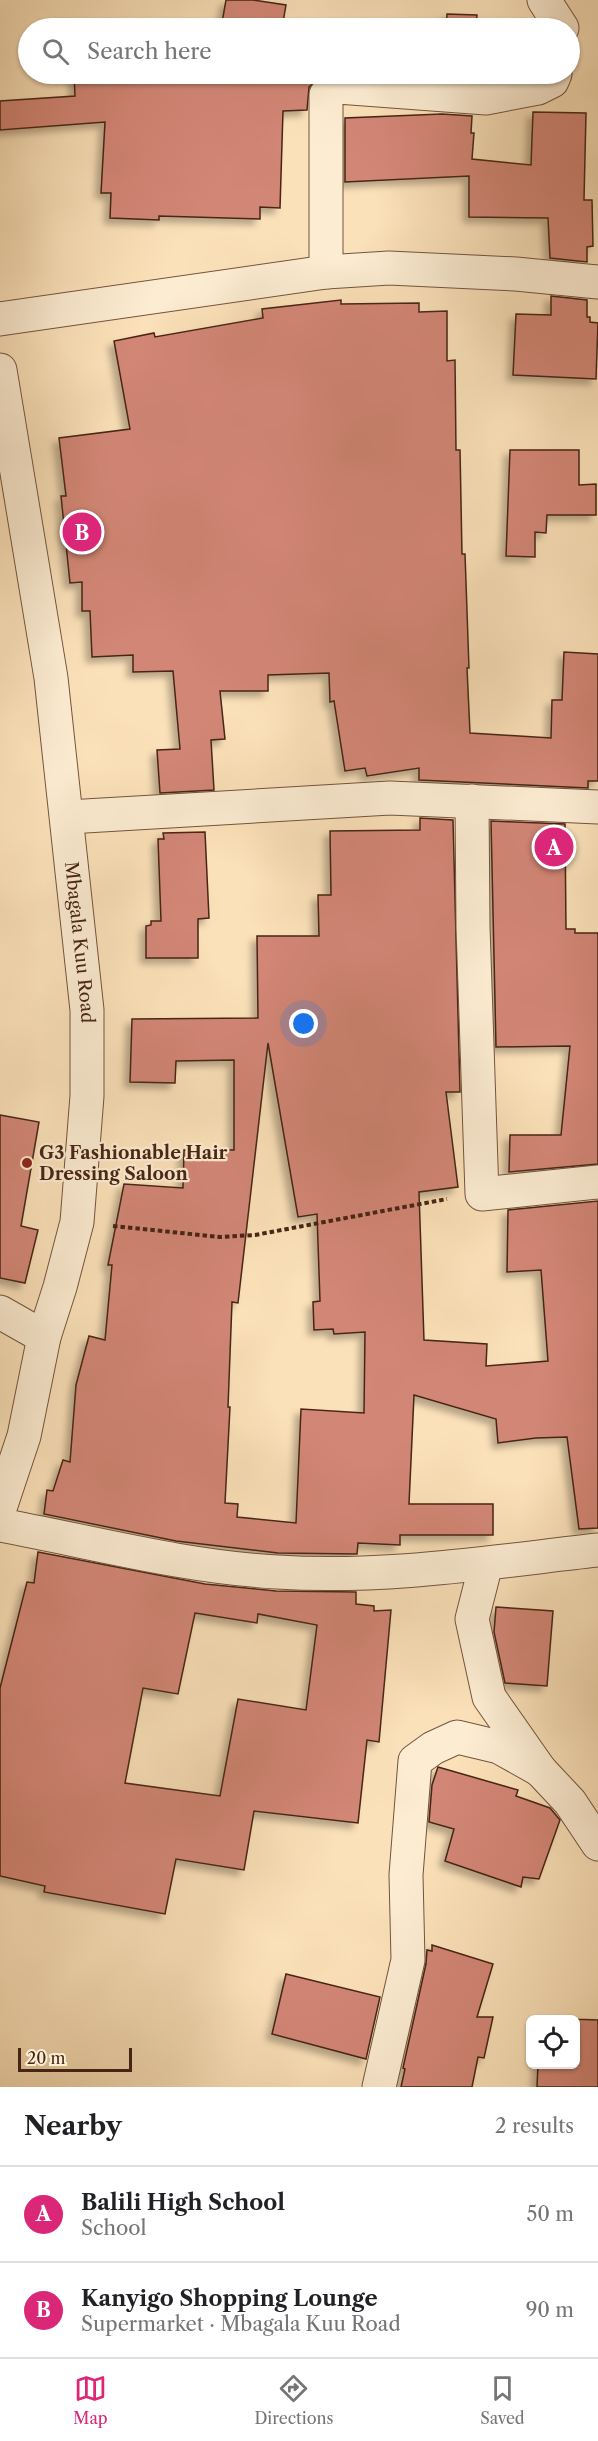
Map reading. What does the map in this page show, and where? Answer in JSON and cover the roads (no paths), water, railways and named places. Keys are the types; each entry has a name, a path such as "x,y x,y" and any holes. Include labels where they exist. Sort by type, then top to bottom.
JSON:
{"street":[{"path":"544,0 556,18"},
{"path":"326,272 326,95 338,87 486,98 538,88 546,84"},
{"path":"0,319 326,272 389,268 516,274 598,282"},
{"name":"Mbagala Kuu Road","path":"0,370 6,442 51,678 68,817 87,1010 87,1096 76,1222 60,1287 44,1337 24,1436 0,1508"},
{"path":"68,817 390,798 598,807"},
{"path":"472,801 473,927 482,1194 598,1182"},
{"path":"0,1312 44,1337"},
{"path":"0,1525 114,1548 263,1571 403,1572 598,1550"},
{"path":"486,1564 472,1619 489,1697 540,1770 570,1802 598,1845"},
{"path":"379,2087 408,1960 406,1875 415,1761 433,1748 457,1737 499,1747 540,1770"}],"place":[{"name":"Kanyigo Shopping Lounge","path":"82,532"},
{"name":"Balili High School","path":"554,847"},
{"name":"G3 Fashionable Hair Dressing Saloon","path":"27,1163"}]}
